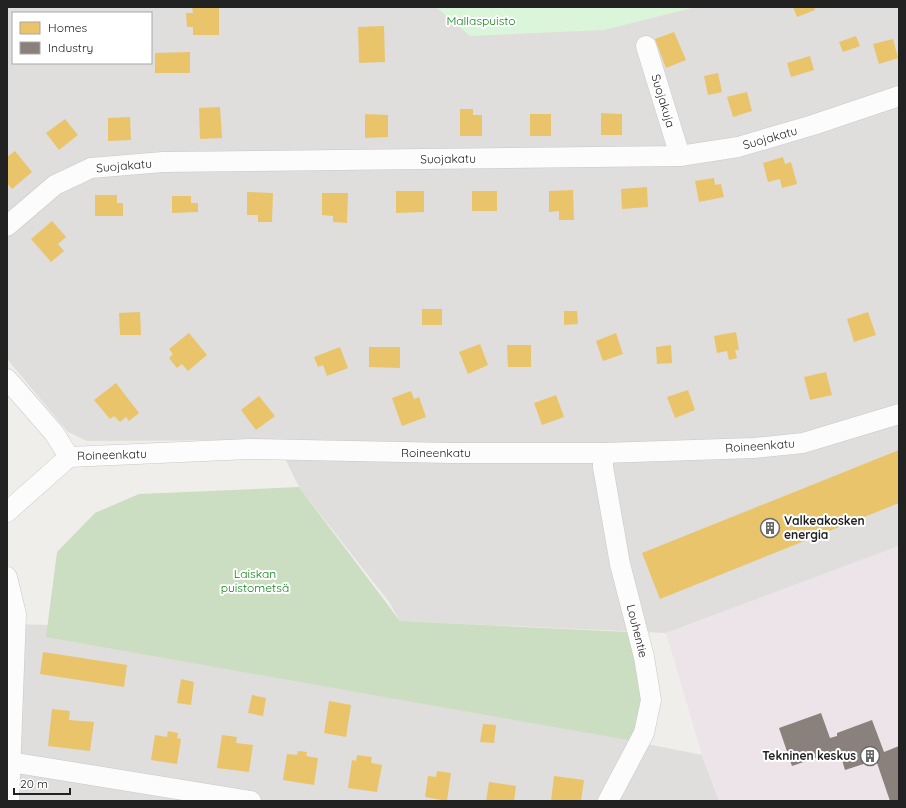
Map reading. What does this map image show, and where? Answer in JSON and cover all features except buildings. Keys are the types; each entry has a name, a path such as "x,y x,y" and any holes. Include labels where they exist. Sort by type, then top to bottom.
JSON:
{"street":[{"name":"Suojakuja","path":"646,46 680,156"},
{"name":"Suojakatu","path":"7,226 55,185 91,168 163,162 680,156 738,147 813,125 899,96"},
{"name":"Roineenkatu","path":"7,379 54,433 70,457 249,450 451,454 603,453 754,448 803,443 899,414"},
{"name":"Louhentie","path":"603,453 603,467 620,564 644,657 651,700 644,734 608,801"},
{"path":"7,512 70,457"},
{"path":"7,577 16,614 9,801"},
{"path":"10,762 251,801"}],"shaded area":[{"path":"7,7 899,7 899,546 666,633 400,621 389,602 299,487 276,440 87,441 68,432 7,359"},
{"path":"899,546 899,801 719,801 702,755 666,633"},
{"path":"7,624 53,625 702,755 719,801 7,801"}],"green space":[{"name":"Mallaspuisto","path":"436,7 696,7 604,30 470,36"},
{"name":"Laiskan puistometsä","path":"299,487 400,621 629,632 640,686 641,705 633,741 46,637 57,552 95,513 139,494"}],"place":[{"name":"Valkeakosken energia","path":"770,528"},
{"name":"Tekninen keskus","path":"870,756"}]}
